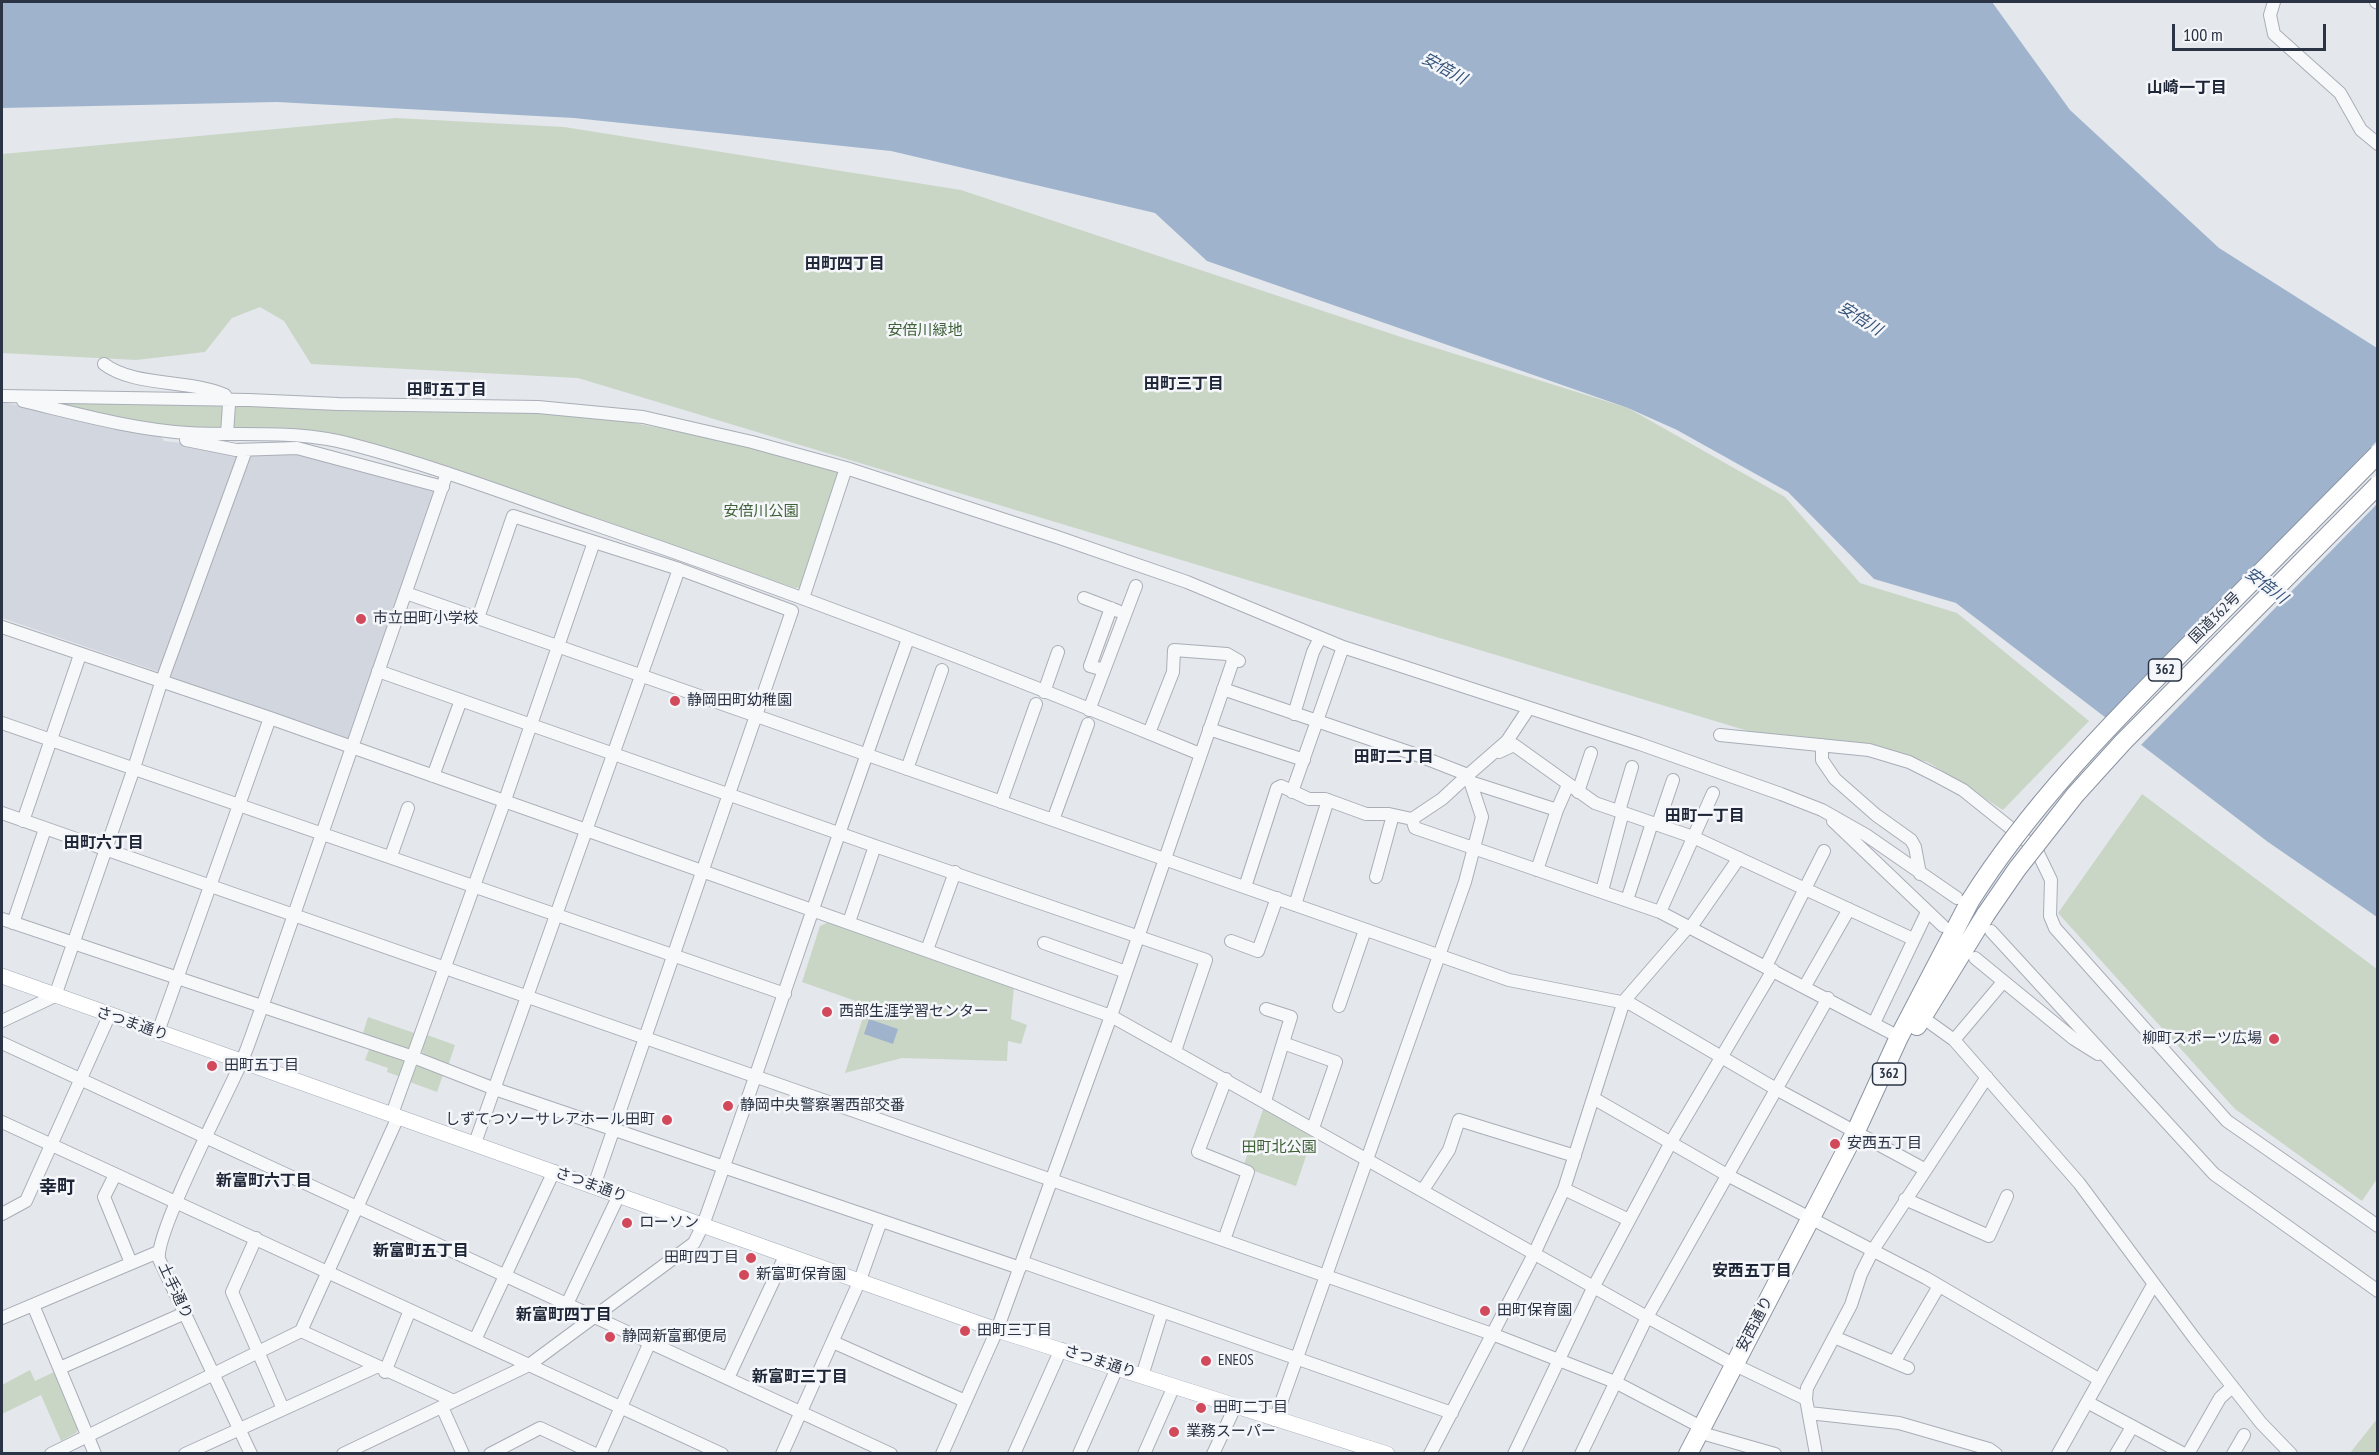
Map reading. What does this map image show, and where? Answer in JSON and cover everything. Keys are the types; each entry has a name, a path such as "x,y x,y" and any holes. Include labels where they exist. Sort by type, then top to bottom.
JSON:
{"highway":[{"name":"国道362号","path":"1964,900 2053,787 2142,693 2378,454"},
{"name":"国道362号","path":"1989,923 2017,869 2075,795 2123,742 2378,485"},
{"name":"安西通り","path":"1856,1131 1964,900"},
{"name":"安西通り","path":"1688,1454 1856,1131 1922,1017 1989,923"}],"main road":[{"name":"さつま通り","path":"2,976 109,1016 475,1143 997,1330 1387,1454"}],"street":[{"path":"2274,2 2270,15 2274,34 2340,93 2361,130 2378,144"},
{"path":"104,364 120,374 225,395 228,399 227,434"},
{"path":"2,396 538,407 612,413 694,428 846,468 1187,582 1343,647 1640,744 1822,810 1866,835 1920,874 1964,900"},
{"path":"2,396 126,426 227,434 294,434 323,437 401,458 803,598 1200,754"},
{"path":"163,430 169,438 195,440 246,450 297,448 442,487"},
{"path":"2,1021 55,996 161,683 246,450"},
{"path":"803,598 846,468"},
{"name":"土手通り","path":"251,1454 159,1260 160,1241 242,1061 447,473"},
{"path":"478,618 513,516 679,568 792,611 594,1186"},
{"path":"51,1454 301,1331 358,1207 395,1116 412,1057 446,967 594,542"},
{"path":"475,1143 679,568"},
{"path":"1089,710 1136,586"},
{"path":"406,593 1509,980 1624,1001 1776,1089 1924,1169"},
{"path":"1084,598 1125,614"},
{"path":"1104,670 1090,666 1111,608"},
{"path":"2,627 505,800 586,831 1112,1016 1647,1317 1733,1364 1806,1399"},
{"path":"1294,714 1313,652 1320,638"},
{"path":"343,1454 529,1365 694,1243 724,1167 815,910 866,755 909,639"},
{"path":"1292,792 1343,647"},
{"path":"942,1454 997,1330 1112,1016 1223,689 1237,660 1227,654 1174,650 1173,672 1149,733"},
{"path":"1044,692 1058,652"},
{"path":"23,821 80,655"},
{"path":"908,769 942,670"},
{"path":"378,671 1206,960 1175,1051"},
{"path":"1223,689 1557,810"},
{"path":"434,776 460,700"},
{"path":"1001,802 1036,704"},
{"path":"1245,887 1277,788 1281,786 1309,799 1328,800 1366,814 1393,815 1412,819 1419,817 1469,779 1487,757 1507,741 1529,708"},
{"path":"158,1032 175,978 270,718"},
{"path":"2,723 473,884 785,994"},
{"path":"1053,820 1088,724"},
{"path":"1209,729 1304,760"},
{"path":"1720,735 1869,750 1909,762 1962,790 2028,842 2038,853 2051,880 2050,916 2055,928 2227,1121 2378,1226"},
{"path":"1487,757 1514,745 1573,789 1595,802 1693,837 1913,939"},
{"path":"1822,745 1822,760 1835,779 1876,815 1911,840 1915,847 1920,874"},
{"path":"1537,870 1557,810 1573,789 1591,753"},
{"path":"1602,891 1632,766"},
{"path":"1275,1420 1475,849 1482,817 1469,779"},
{"path":"1627,900 1673,780"},
{"path":"1660,912 1713,793"},
{"path":"1295,905 1328,800"},
{"path":"391,856 408,808"},
{"path":"1822,810 1943,926"},
{"path":"2,813 1492,1334 1615,1382 1700,1430 1774,1454"},
{"path":"1376,877 1393,815"},
{"path":"1412,819 1415,828 1660,912 1899,1037"},
{"path":"45,829 7,921 412,1057 495,1089 882,1221 1162,1312 1452,1413"},
{"path":"849,922 875,846"},
{"path":"1514,1454 1594,1286 1671,1142 1722,1057 1769,968 1824,851"},
{"path":"1430,1454 1534,1254 1563,1189 1624,1001 1690,926 1739,858"},
{"path":"927,950 955,872"},
{"path":"1231,941 1258,951 1277,898"},
{"path":"1805,986 1849,909"},
{"path":"1874,1023 1927,912"},
{"path":"1989,923 2112,1063 2214,1174 2378,1291"},
{"path":"1339,1006 1365,930"},
{"path":"1044,943 1126,972"},
{"path":"1976,958 2073,1039 2112,1063"},
{"path":"1954,1040 2003,982"},
{"path":"1581,1454 1647,1317 1828,998"},
{"path":"1264,1101 1291,1017 1266,1009"},
{"path":"2,1214 26,1201 109,1016"},
{"path":"1922,1017 1954,1040 2100,1208 2153,1285 2232,1387 2261,1423 2291,1454"},
{"path":"2,1043 891,1454"},
{"path":"1283,1043 1336,1062 1313,1128"},
{"path":"1816,1454 1806,1399 1807,1388 1813,1373 1851,1305 1861,1274 1873,1250 1924,1169 1987,1077"},
{"path":"1224,1240 1248,1172 1198,1152 1226,1079"},
{"path":"1593,1098 1727,1175 1939,1286 2100,1380"},
{"path":"1424,1190 1449,1150 1459,1120 1575,1156"},
{"path":"2,1122 722,1454"},
{"path":"475,1340 554,1171"},
{"path":"115,1175 104,1197 131,1263"},
{"path":"1563,1189 1629,1220"},
{"path":"567,1304 619,1195"},
{"path":"1905,1199 1989,1236 2007,1196"},
{"path":"782,1454 860,1280 882,1221"},
{"path":"256,1238 232,1292 283,1408"},
{"path":"2,1318 158,1252"},
{"path":"728,1378 786,1254"},
{"path":"2058,1454 2153,1285"},
{"path":"1895,1361 1939,1286"},
{"path":"33,1305 95,1454"},
{"path":"185,1454 283,1408 381,1369 410,1311"},
{"path":"1142,1376 1162,1312"},
{"path":"60,1368 185,1313"},
{"path":"301,1331 454,1401"},
{"path":"1834,1336 1908,1368"},
{"path":"600,1454 650,1342"},
{"path":"833,1342 965,1401"},
{"path":"1014,1454 1061,1349"},
{"path":"1079,1454 1117,1368"},
{"path":"1144,1454 1174,1386"},
{"path":"2087,1402 2186,1454 2220,1398 2232,1387"},
{"path":"442,1407 463,1454"},
{"path":"1213,1454 1235,1407"},
{"path":"1809,1413 1899,1423 1989,1449 1996,1454"},
{"path":"2116,1454 2132,1427"},
{"path":"490,1454 540,1428 595,1454"},
{"path":"2233,1454 2244,1434"}],"shaded area":[{"path":"2,402 161,436 164,441 191,444 240,455 162,673 2,618"},
{"path":"297,451 433,486 436,492 349,739 170,678 250,452"}],"green space":[{"name":"安倍川緑地","path":"396,118 564,127 961,190 1404,338 1628,408 1785,497 1860,583 1957,613 2089,721 2003,810 1928,762 1825,740 1758,734 578,378 311,364 284,321 260,307 232,318 205,352 136,360 2,353 2,154"},
{"name":"安倍川公園","path":"27,399 526,412 609,418 765,449 842,471 803,587 795,588 415,458 235,430 143,423"},
{"name":"柳町スポーツ広場","path":"2142,794 2377,969 2377,1179 2362,1201 2235,1109 2058,913"},
{"path":"829,922 1014,986 1011,1019 1027,1025 1021,1044 1008,1041 1007,1061 902,1058 845,1073 867,1005 802,982 820,926"},
{"path":"368,1017 417,1034 412,1050 406,1051 362,1036"},
{"path":"427,1035 455,1045 448,1066 424,1058 422,1050"},
{"path":"370,1047 404,1058 407,1063 401,1077 387,1072 388,1068 365,1060"},
{"path":"421,1064 444,1072 437,1092 410,1082 416,1067"},
{"name":"田町北公園","path":"1264,1107 1313,1135 1296,1186 1243,1167"},
{"path":"30,1370 35,1381 54,1372 78,1429 76,1433 61,1441 41,1395 2,1414 2,1385"},
{"path":"2377,1419 2377,1453 2350,1453"}],"water":[{"name":"安倍川","path":"2,2 1992,2 2070,110 2219,248 2377,348 2377,917 2268,842 1956,603 1874,579 1788,492 1677,430 1628,408 1207,261 1155,213 891,151 574,118 277,102 2,108"},
{"path":"869,1019 898,1029 893,1044 864,1034"}],"pier":[{"path":"2377,441 2377,504 2138,748 2103,721"}],"place":[{"name":"市立田町小学校","path":"361,619"},
{"name":"静岡田町幼稚園","path":"675,701"},
{"name":"西部生涯学習センター","path":"827,1012"},
{"name":"柳町スポーツ広場","path":"2274,1039"},
{"name":"田町五丁目","path":"212,1066"},
{"name":"静岡中央警察署西部交番","path":"728,1106"},
{"name":"しずてつソーサレアホール田町","path":"667,1120"},
{"name":"安西五丁目","path":"1835,1144"},
{"name":"ローソン","path":"627,1223"},
{"name":"田町四丁目","path":"751,1258"},
{"name":"新富町保育園","path":"744,1275"},
{"name":"田町保育園","path":"1485,1311"},
{"name":"田町三丁目","path":"965,1331"},
{"name":"静岡新富郵便局","path":"610,1337"},
{"name":"ENEOS","path":"1206,1361"},
{"name":"田町二丁目","path":"1201,1408"},
{"name":"業務スーパー","path":"1174,1432"}],"district":[{"name":"山崎一丁目","path":"2187,88"},
{"name":"田町四丁目","path":"845,264"},
{"name":"田町三丁目","path":"1184,384"},
{"name":"田町五丁目","path":"447,390"},
{"name":"田町二丁目","path":"1394,757"},
{"name":"田町一丁目","path":"1705,816"},
{"name":"田町六丁目","path":"104,843"},
{"name":"新富町六丁目","path":"264,1181"},
{"name":"幸町","path":"57,1188"},
{"name":"新富町五丁目","path":"421,1251"},
{"name":"安西五丁目","path":"1752,1271"},
{"name":"新富町四丁目","path":"564,1315"},
{"name":"新富町三丁目","path":"800,1377"}]}
